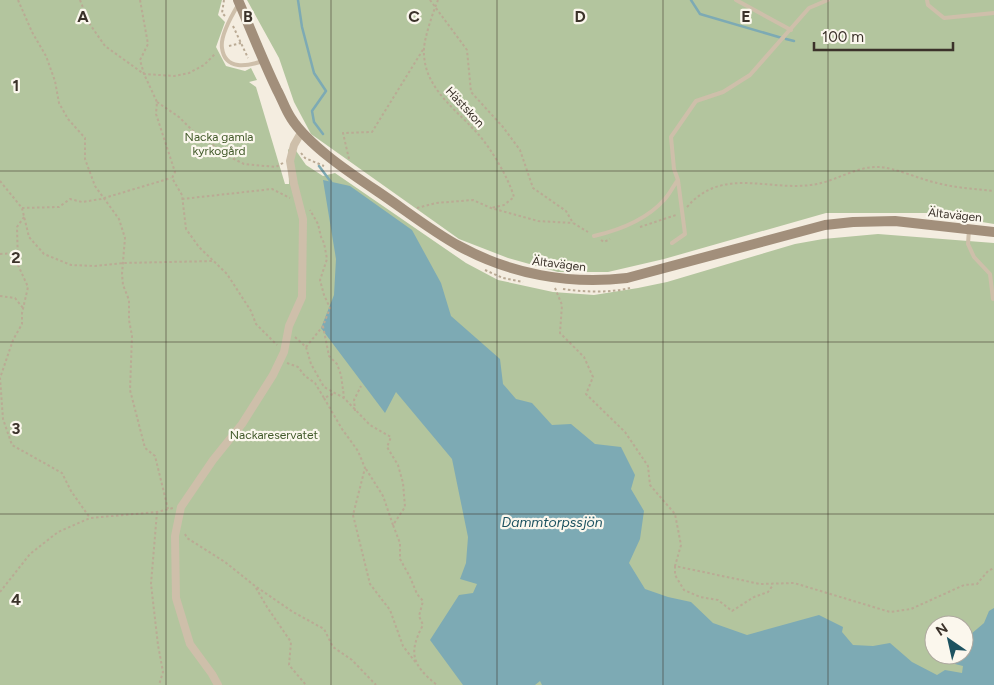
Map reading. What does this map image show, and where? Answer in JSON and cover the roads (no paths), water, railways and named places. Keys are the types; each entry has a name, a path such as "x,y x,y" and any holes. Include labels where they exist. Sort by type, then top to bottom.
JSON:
{"main road":[{"name":"Ältavägen","path":"239,1 291,118 302,131 345,170 458,245 484,258 515,269 542,276 574,279 602,281 627,278 825,224 895,222 994,232"}],"street":[{"path":"218,685 190,644 176,598 175,536 180,507 261,397 284,352 289,326 302,297 303,219 290,161 294,145 302,131"}],"lane":[{"path":"736,0 791,30"},
{"path":"672,243 685,234 678,180 674,169 672,137 696,101 723,92 750,75 809,8 828,0"},
{"path":"927,0 928,5 944,18 994,13"},
{"path":"239,1 228,20 222,48 227,59 236,66 252,65 264,60"},
{"path":"594,236 617,231 641,218 664,200 678,180"},
{"path":"969,229 968,244 974,257 990,274 994,299"}],"water":[{"name":"Dammtorpssjön","path":"323,180 350,186 412,230 441,283 451,316 500,359 503,384 516,399 532,403 552,425 571,424 595,444 621,447 635,475 631,489 644,511 640,539 629,563 645,589 691,602 713,623 747,635 819,615 843,627 842,632 853,645 873,646 890,643 912,662 937,675 945,670 962,673 963,666 959,665 974,665 974,632 984,623 989,611 994,608 994,685 542,685 540,681 535,685 463,685 430,640 459,595 473,593 477,584 460,579 466,563 468,537 452,459 396,392 385,413 321,328 334,295 336,259"}],"waterway":[{"path":"298,0 302,27 314,73 326,91 312,111 314,122 323,134"},
{"path":"691,0 700,14 782,38"},
{"path":"786,39 794,41"},
{"path":"319,166 331,182"}],"park label":[{"name":"Nacka gamla kyrkogård","path":"219,144"},
{"name":"Nackareservatet","path":"274,435"}]}
